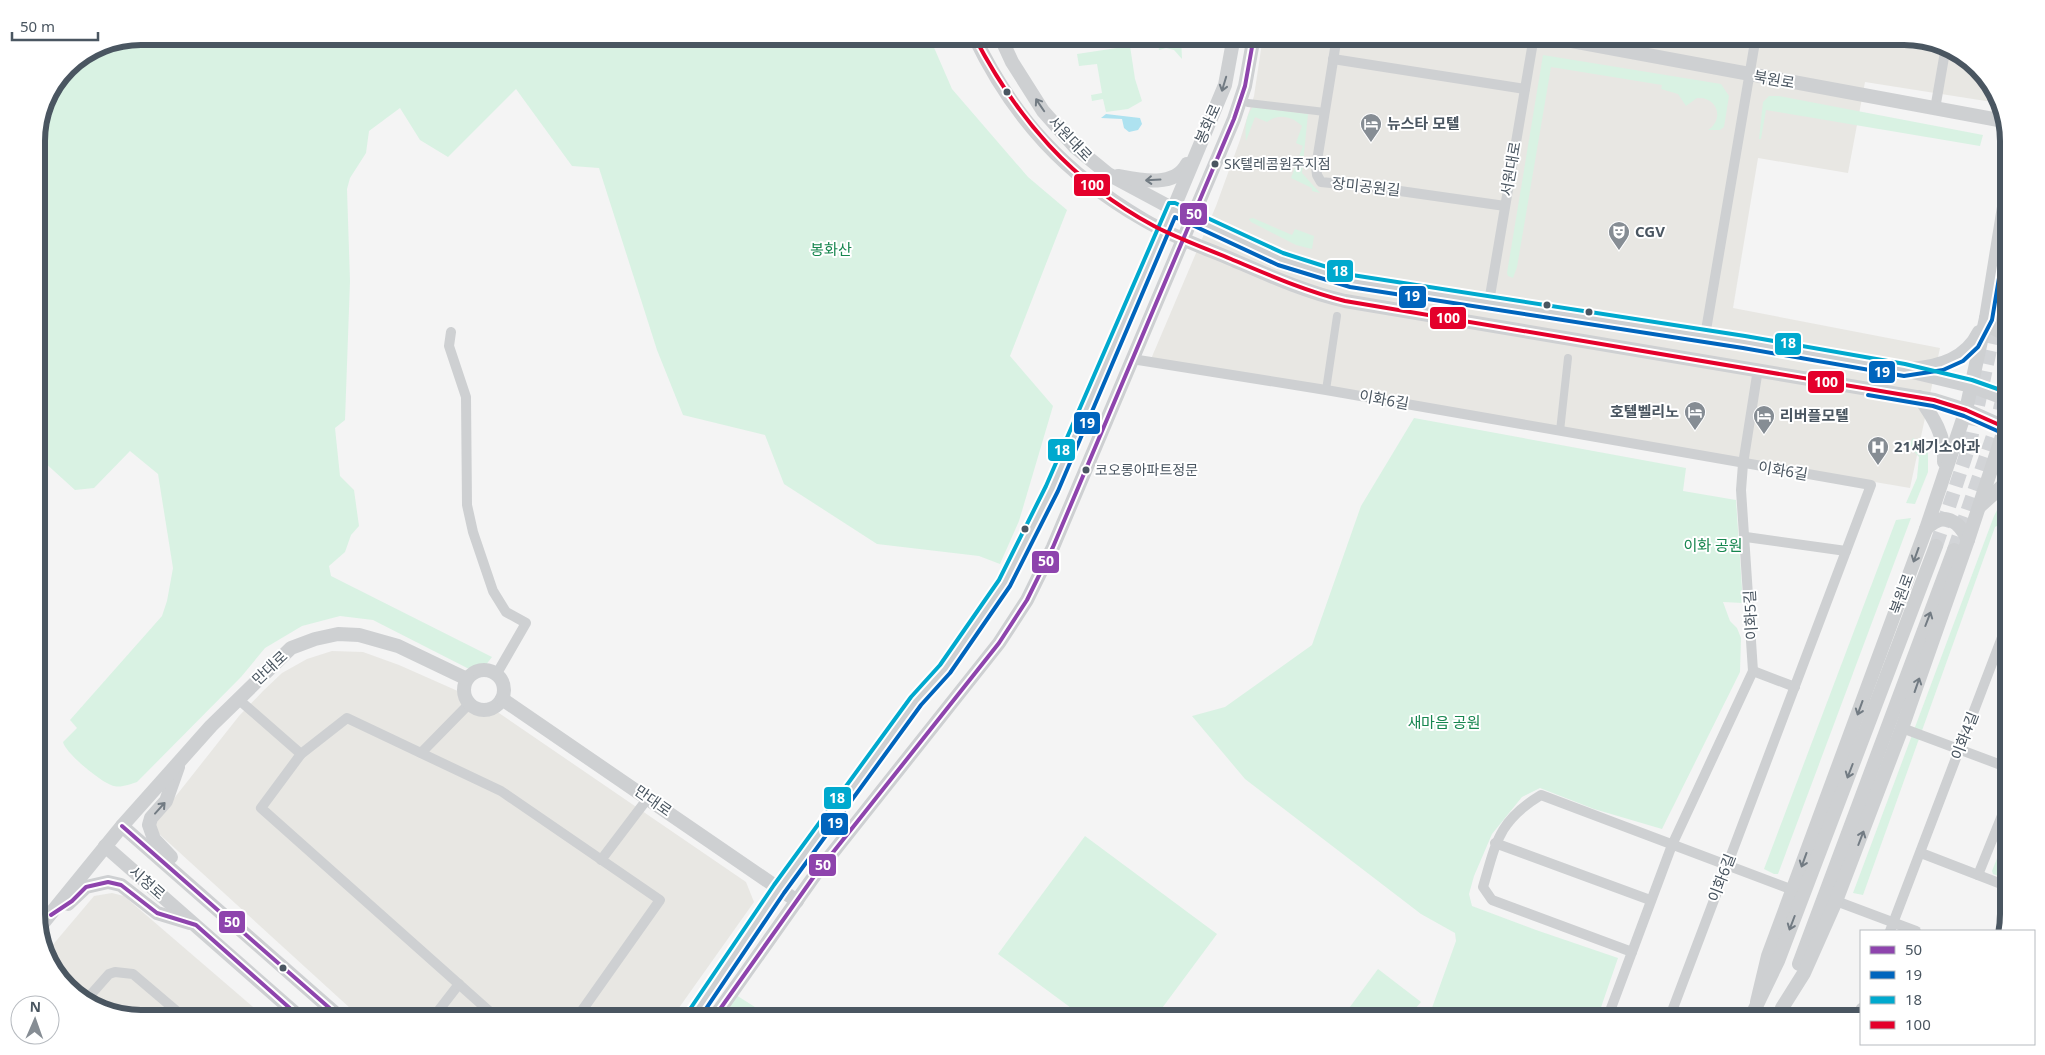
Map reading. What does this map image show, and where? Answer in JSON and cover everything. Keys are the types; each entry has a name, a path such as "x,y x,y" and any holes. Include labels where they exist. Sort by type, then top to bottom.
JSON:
{"street":[{"name":"서원대로","path":"978,45 990,69 1038,137 1089,184 1125,208 1163,230 1182,238"},
{"name":"서원대로","path":"1004,45 1012,62 1043,111 1075,147 1108,174 1190,218"},
{"name":"봉화로","path":"697,1010 779,889 916,701 945,669 1004,583 1052,490 1225,85 1232,45"},
{"name":"봉화로","path":"719,1010 796,901 999,643 1027,600 1074,496 1190,218 1234,119 1245,86 1252,45"},
{"name":"장미공원길","path":"1335,45 1316,167 1317,175 1321,182 1505,206"},
{"name":"서원대로","path":"1489,302 1532,45"},
{"name":"북원로","path":"1592,45 1997,120"},
{"path":"1700,359 1755,45"},
{"path":"1935,109 1945,54"},
{"path":"1333,59 1525,89"},
{"path":"1248,102 1325,112"},
{"path":"1108,174 1151,181 1175,176 1184,169 1200,141"},
{"path":"1190,218 1281,259 1316,272 1380,286 1705,336 1904,370 1971,386 2000,397"},
{"name":"북원로","path":"1757,1002 1768,956 1926,529 1966,410 1986,318 2000,228"},
{"path":"1182,238 1266,275 1327,297 1919,397 2000,422"},
{"path":"1999,308 2000,303"},
{"path":"1326,390 1337,316"},
{"path":"1904,370 1941,364 1959,356 1973,344 1986,318 1992,326 2000,331"},
{"path":"451,332 449,346 466,397 466,496 472,532 497,598 506,612 526,623 496,675"},
{"path":"1560,431 1568,358"},
{"name":"이화6길","path":"1132,359 1326,390 1871,485 1672,1010"},
{"name":"이화5길","path":"1610,1010 1672,845 1753,671 1746,537 1741,490 1743,464 1758,369"},
{"path":"1919,397 1941,435 1944,455 1940,483"},
{"path":"1781,1010 1804,973 1836,901 1902,728 2000,444"},
{"path":"1977,509 2000,488"},
{"path":"1052,490 1074,496"},
{"path":"1926,529 1935,521 1948,520 1961,526 1968,540"},
{"path":"1746,537 1846,551"},
{"name":"북원로","path":"1754,1010 1778,961 1936,546"},
{"path":"1781,1010 1954,550"},
{"name":"만대로","path":"105,846 181,759 238,699 291,648 315,639 338,634 358,635 398,646 467,679"},
{"name":"이화4길","path":"1891,927 2000,643"},
{"path":"482,670 496,675 503,683 504,689 502,699 496,706 484,711 478,710 469,704 464,696 463,688 467,679 475,672 482,670"},
{"path":"1753,671 1795,687"},
{"path":"238,699 300,754"},
{"name":"만대로","path":"502,699 796,901"},
{"path":"422,753 469,704"},
{"path":"488,1010 260,808 300,754 347,718 501,791 660,900 582,1010"},
{"path":"1902,728 2000,765"},
{"path":"181,759 166,802 151,818 150,831 159,846 179,863 208,901"},
{"path":"1632,952 1492,900 1483,887 1495,842 1509,820 1521,807 1541,795 1793,890"},
{"path":"602,860 648,798"},
{"path":"1978,875 2000,820"},
{"name":"시청로","path":"122,826 332,1010"},
{"path":"1495,842 1650,900"},
{"path":"45,921 105,846"},
{"name":"시청로","path":"105,846 292,1010"},
{"path":"1921,853 2000,884"},
{"path":"51,915 72,901 86,887 108,882 121,885 158,913 196,925"},
{"path":"1836,901 1891,927 1910,930"},
{"path":"90,995 109,974 133,974 175,1010"},
{"path":"439,1010 459,984"}],"shaded area":[{"path":"1262,45 1904,45 1935,50 1957,61 1976,78 1991,102 1865,82 1848,173 1758,158 1733,308 1940,348 1910,488 1151,359 1216,206 1254,96"},
{"path":"332,651 363,652 399,665 460,692 479,706 493,709 746,882 754,902 677,1010 352,1010 156,831 153,825 239,716 282,673 307,659"},
{"path":"112,893 124,896 257,1010 142,1010 117,1007 94,998 65,972 51,947 94,896"}],"green space":[{"name":"봉화산","path":"142,45 933,45 952,89 1028,177 1067,210 1010,356 1053,406 1019,521 1000,564 979,556 877,544 784,484 765,435 683,415 657,350 599,168 572,166 516,89 448,157 420,140 400,108 369,131 366,153 350,178 347,189 350,281 345,420 335,428 340,476 354,490 359,526 351,535 345,552 329,566 331,576 492,657 482,670 475,672 373,620 340,616 302,626 265,648 241,677 137,782 126,786 109,784 77,760 63,742 77,728 70,720 162,616 167,601 173,568 158,474 130,451 94,488 75,490 45,463 45,135 52,105 69,78 88,61 117,48"},
{"path":"1158,45 1181,45 1182,59 1174,50 1166,48 1159,50"},
{"path":"1130,46 1135,79 1142,101 1128,109 1106,112 1103,99 1092,101 1091,95 1102,93 1097,64 1079,66 1077,54"},
{"path":"1543,55 1721,84 1729,96 1724,127 1720,130 1708,130 1716,120 1717,115 1714,104 1704,98 1697,98 1686,106 1678,94 1661,89 1662,85 1551,67 1517,267 1513,278 1508,276 1507,273"},
{"path":"1769,96 1779,96 1983,135 1980,146 1766,110 1761,139 1759,139 1763,102"},
{"path":"1253,107 1308,114 1302,173 1320,193 1312,191 1312,188 1291,178 1303,146 1296,143 1302,126 1294,120 1285,117 1276,117 1267,122 1255,117 1246,141 1247,119"},
{"path":"1253,218 1292,235 1295,229 1314,236 1312,249 1296,245 1251,222 1249,219"},
{"path":"1414,418 1686,468 1683,491 1736,500 1743,603 1723,602 1730,621 1737,628 1741,638 1740,672 1662,829 1594,809 1540,788 1522,797 1492,834 1474,876 1469,894 1472,906 1618,958 1600,1010 1431,1010 1456,941 1455,933 1421,914 1245,779 1192,716 1225,707 1312,645 1361,506"},
{"path":"1913,438 1920,442 1928,452 1928,472 1915,504 1906,503 1917,478 1919,457 1908,445"},
{"path":"1999,506 2000,524 1995,527 1863,895 1853,893 1994,516"},
{"path":"1911,518 1778,874 1774,874 1764,869 1896,520"},
{"path":"1085,836 1217,934 1161,1010 1074,1010 998,954"},
{"path":"2000,851 2000,877 1993,874 1992,871"},
{"path":"1378,969 1421,1002 1414,1010 1348,1010"},
{"path":"736,995 760,1010 728,1010"}],"water":[{"path":"1106,114 1140,118 1142,124 1138,130 1129,132 1124,128 1122,119 1101,118"}],"tunnel":[{"path":"1936,546 1970,443 1999,308"},
{"path":"1954,550 1995,430 2000,409"}],"transit line":[{"name":"100","path":"979,45 1009,95 1028,121 1049,146 1097,189 1124,209 1163,231 1287,282 1345,301 1934,400 1966,410 2000,425"},
{"name":"50","path":"719,1010 815,875 999,643 1027,600 1053,547 1234,119 1245,86 1252,45"},
{"name":"18","path":"689,1010 774,885 911,697 940,665 999,580 1046,486 1169,203 1175,203 1283,253 1352,275 1745,336 1905,364 1972,380 2000,390"},
{"name":"19","path":"705,1010 784,893 921,705 950,673 1010,586 1058,491 1175,217 1278,265 1350,287 1743,348 1904,376 1943,370 1963,361 1978,347 1992,320 2000,272"},
{"name":"19","path":"1868,395 1933,406 1964,416 2000,432"},
{"name":"50","path":"122,826 332,1010"},
{"name":"50","path":"51,915 72,901 86,887 108,882 121,885 157,913 196,925 292,1010"}],"place":[{"name":"뉴스타 모텔","path":"1371,143"},
{"name":"SK텔레콤원주지점","path":"1215,164"},
{"name":"CGV","path":"1619,251"},
{"name":"호텔벨리노","path":"1695,431"},
{"name":"리버플모텔","path":"1764,435"},
{"name":"21세기소아과","path":"1878,466"},
{"name":"코오롱아파트정문","path":"1086,470"}],"park label":[{"name":"이화 공원","path":"1713,546"},
{"name":"새마음 공원","path":"1444,723"}]}
